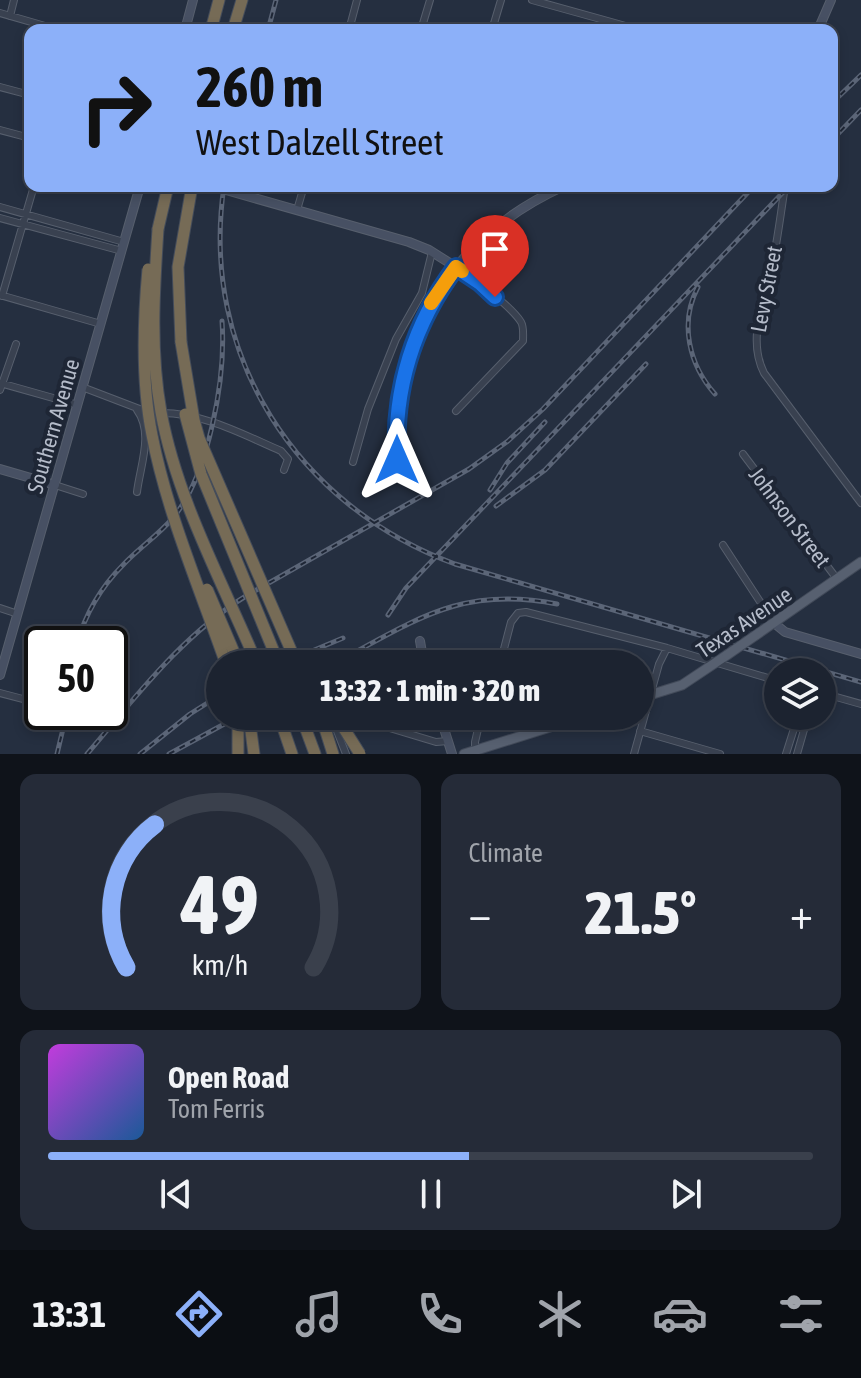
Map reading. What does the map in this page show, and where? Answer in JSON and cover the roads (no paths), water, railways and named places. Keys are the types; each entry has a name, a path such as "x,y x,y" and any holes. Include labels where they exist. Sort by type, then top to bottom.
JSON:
{"highway":[{"path":"213,24 219,0"},
{"path":"235,24 242,0"},
{"path":"167,192 150,255 145,301 145,367 151,432 171,504 221,650"},
{"path":"191,192 178,267 183,399 201,474 273,650"},
{"path":"158,229 154,352 165,429 193,514 251,650"},
{"path":"181,342 199,438 291,650"},
{"path":"171,504 233,650"},
{"path":"272,604 298,650"},
{"path":"238,730 238,754"},
{"path":"251,730 254,754"},
{"path":"284,730 292,754"},
{"path":"306,730 315,754"},
{"path":"325,730 333,754"},
{"path":"344,730 360,754"}],"main road":[{"name":"Texas Avenue","path":"654,694 682,685 756,635 772,619 861,562"},
{"path":"464,754 540,730"}],"street":[{"path":"10,16 14,0"},
{"path":"187,24 193,0"},
{"path":"351,24 357,0"},
{"path":"423,24 430,0"},
{"path":"494,24 501,0"},
{"path":"532,0 618,24"},
{"path":"821,24 831,0"},
{"path":"0,13 38,24"},
{"path":"0,87 24,93"},
{"path":"0,130 24,136"},
{"path":"32,192 1,296 101,324"},
{"name":"Southern Avenue","path":"0,675 138,192"},
{"path":"233,192 409,242 432,252 480,283 519,320 523,341 456,411"},
{"path":"297,210 302,192"},
{"path":"398,472 397,418 407,363 430,305 456,267 488,232 526,205 552,192"},
{"name":"Levy Street","path":"784,192 756,336 757,355 764,373 861,503"},
{"path":"0,207 123,247"},
{"path":"0,218 123,247"},
{"path":"353,462 368,409 396,339 425,288 432,252"},
{"path":"16,344 1,385 78,405"},
{"path":"82,387 136,410 180,413 220,425 281,451 288,459 284,470"},
{"path":"136,410 143,423 145,451 137,492"},
{"name":"Johnson Street","path":"743,454 837,579"},
{"path":"0,469 83,494"},
{"path":"723,545 772,619 785,632 861,654"},
{"path":"0,608 18,614"},
{"path":"504,650 511,622 518,613 534,613 764,677"},
{"path":"420,641 422,650"},
{"path":"654,677 667,648"},
{"path":"0,693 24,699"},
{"path":"836,697 861,704"},
{"path":"346,754 338,732 352,722 363,720 436,742 448,741"},
{"path":"444,730 452,754"},
{"path":"475,750 478,730"},
{"path":"786,754 794,730"},
{"path":"797,754 804,730"},
{"path":"634,754 640,731 720,754"}],"railway":[{"path":"270,24 276,0"},
{"path":"838,97 861,75"},
{"path":"838,134 861,110"},
{"path":"224,192 220,248 227,308 244,365 271,417 306,463 349,504 399,538 455,564 861,682"},
{"path":"87,754 180,648 223,612 469,469 508,441 543,409 748,192"},
{"path":"388,615 406,588 783,192"},
{"path":"698,287 689,315 690,343 699,370 715,394"},
{"path":"83,626 101,592 129,559 172,519 196,478 218,397 222,321"},
{"path":"496,506 545,470 646,364"},
{"path":"490,490 507,463 545,422"},
{"path":"359,650 414,621 465,603 523,599 557,604"},
{"path":"314,650 343,638"},
{"path":"140,754 206,704"},
{"path":"57,754 63,730"},
{"path":"169,754 213,730"}]}
